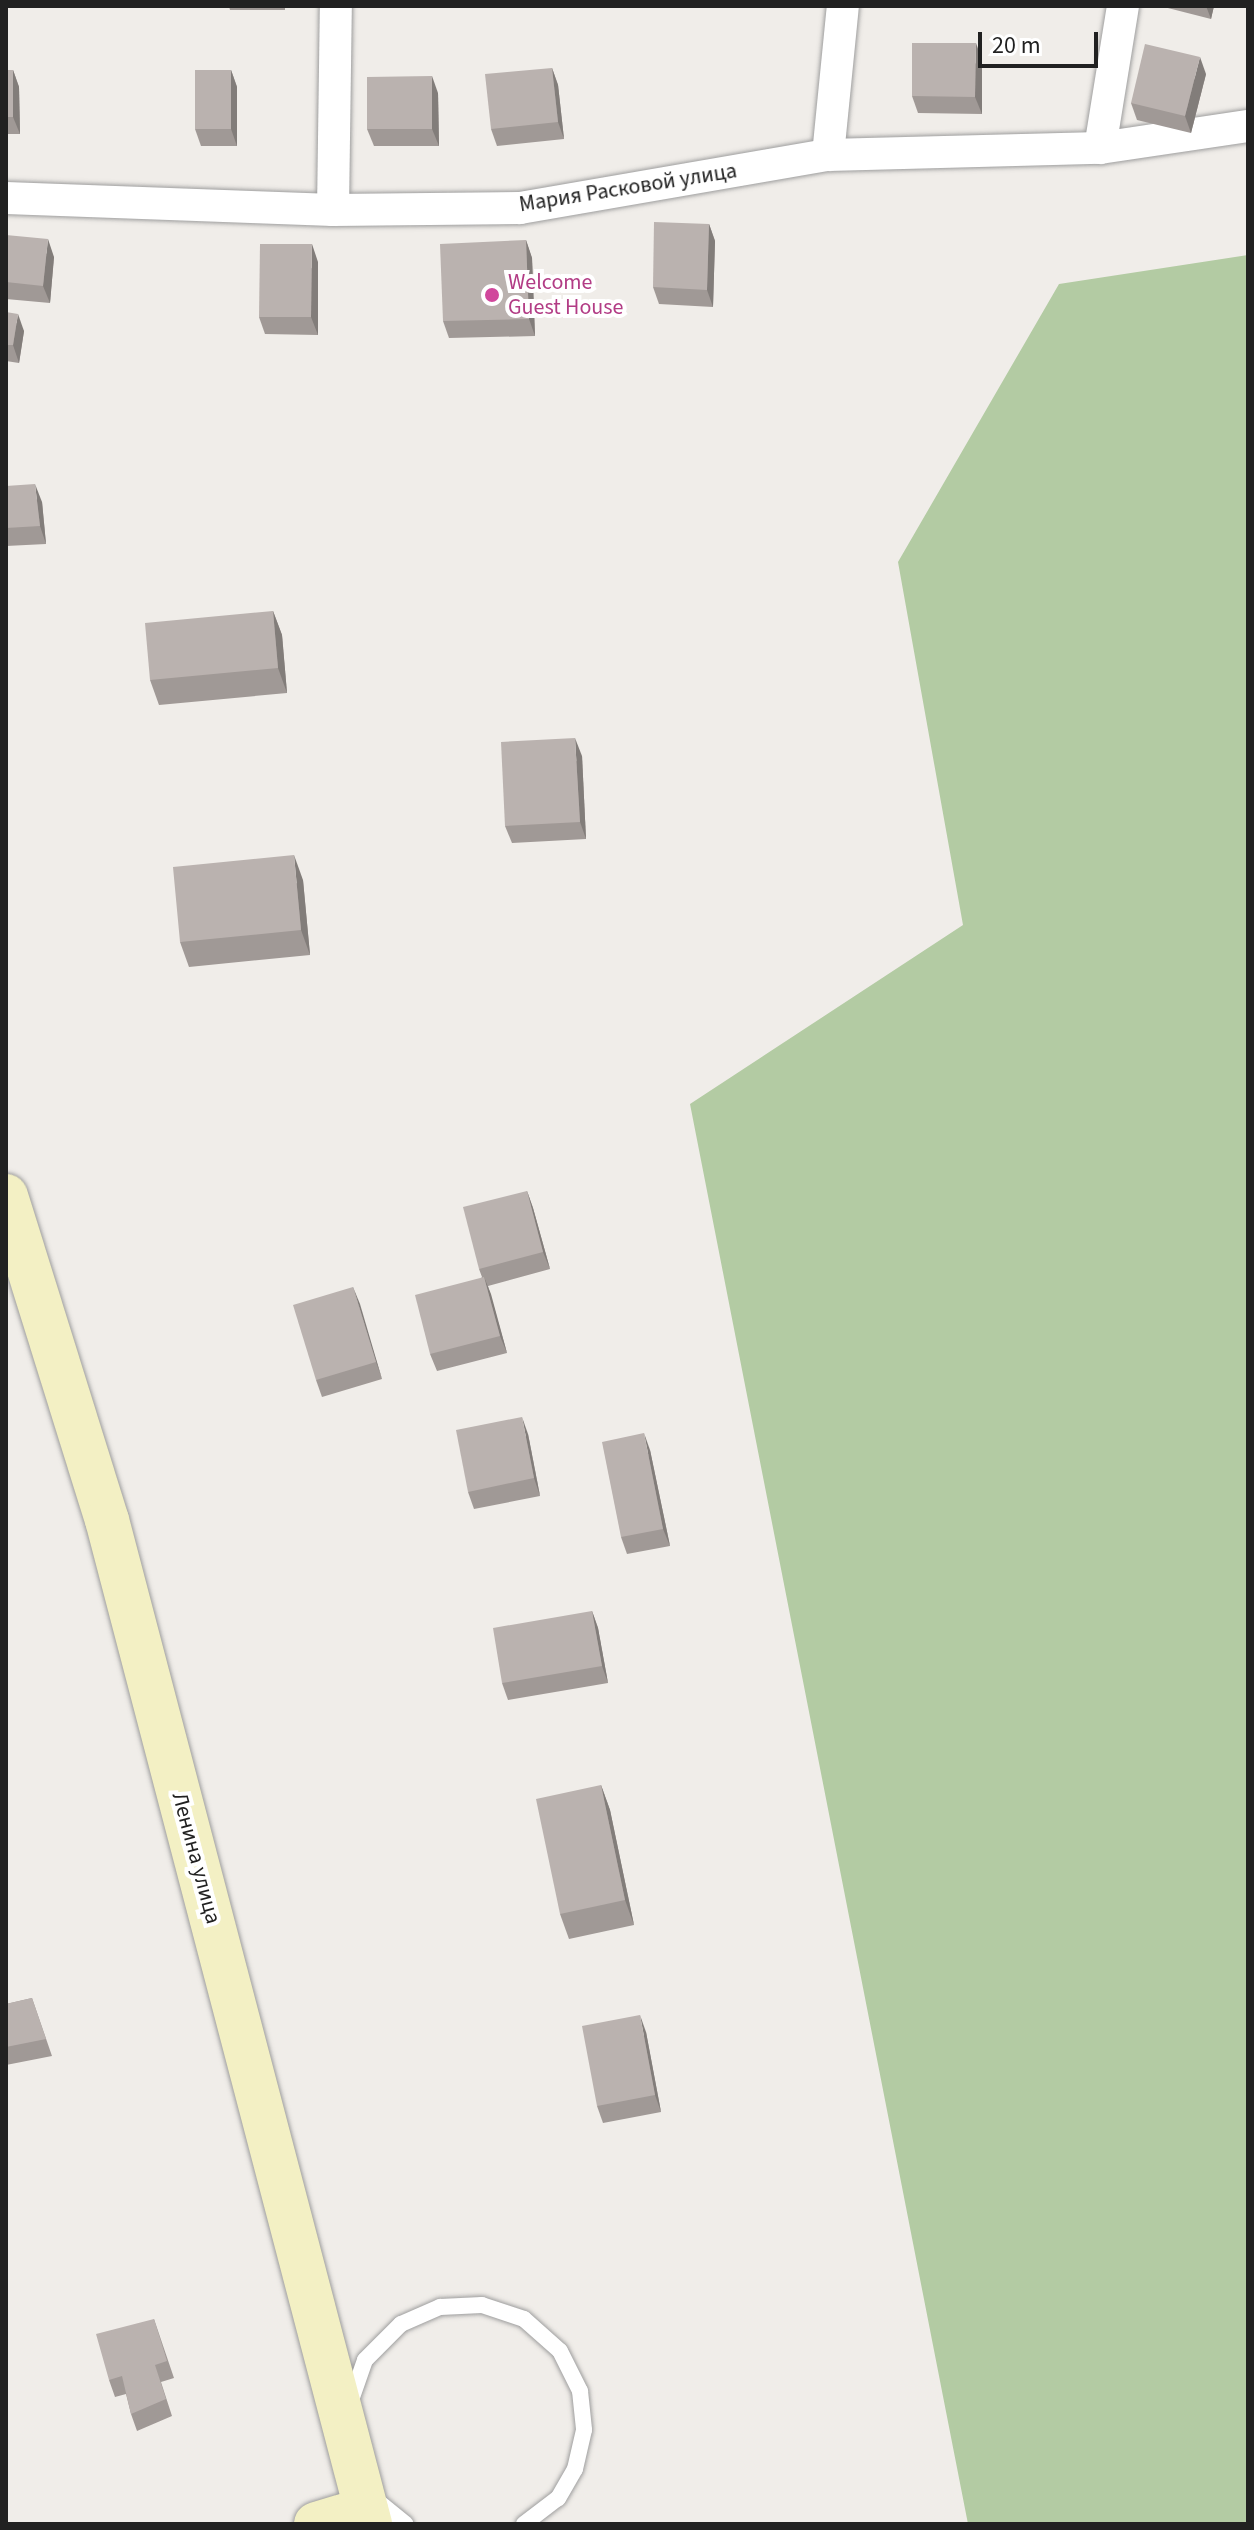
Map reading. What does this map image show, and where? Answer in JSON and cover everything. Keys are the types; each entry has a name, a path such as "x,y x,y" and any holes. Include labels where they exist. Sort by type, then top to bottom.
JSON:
{"main road":[{"name":"Ленина улица","path":"6,1196 107,1520 353,2463 380,2519"},
{"path":"316,2524 380,2519"}],"street":[{"path":"333,210 336,6"},
{"path":"828,155 843,6"},
{"path":"1100,148 1123,6"},
{"name":"Мария Расковой улица","path":"6,198 333,210 520,208 828,155 1100,148 1248,126"}],"lane":[{"path":"353,2463 353,2386 365,2360 401,2324 440,2307 482,2305 524,2319 560,2351 580,2391 584,2430 575,2469 558,2498 524,2524"}],"green space":[{"path":"1248,255 1248,2524 968,2524 690,1104 963,925 898,562 1059,284"}],"building":[{"path":"912,43 976,43 975,97 912,96"},
{"path":"1145,44 1200,57 1185,116 1131,103"},
{"path":"552,68 558,122 491,129 485,74"},
{"path":"6,70 13,70 13,117 6,117"},
{"path":"195,70 231,70 231,129 195,129"},
{"path":"432,76 432,129 367,129 367,77"},
{"path":"654,222 709,224 707,290 653,287"},
{"path":"6,235 48,239 43,286 6,282"},
{"path":"526,240 529,319 443,321 440,244"},
{"path":"260,244 312,244 311,317 259,317"},
{"path":"6,312 18,314 13,345 6,345"},
{"path":"35,484 40,526 6,528 6,486"},
{"path":"273,611 278,668 150,680 145,623"},
{"path":"575,738 580,822 505,826 501,742"},
{"path":"294,855 301,930 180,942 173,867"},
{"path":"527,1191 543,1252 479,1269 463,1207"},
{"path":"484,1277 500,1336 430,1354 415,1295"},
{"path":"353,1287 376,1362 316,1380 293,1305"},
{"path":"522,1417 534,1478 468,1492 456,1430"},
{"path":"644,1433 663,1529 621,1537 602,1442"},
{"path":"592,1611 602,1666 502,1683 493,1628"},
{"path":"601,1785 625,1900 560,1914 536,1799"},
{"path":"32,1998 46,2039 6,2047 6,2004"},
{"path":"640,2015 655,2095 597,2106 582,2026"},
{"path":"154,2319 167,2361 155,2365 166,2399 131,2414 122,2376 109,2380 96,2334"}],"place":[{"name":"Welcome Guest House","path":"492,295"}]}
